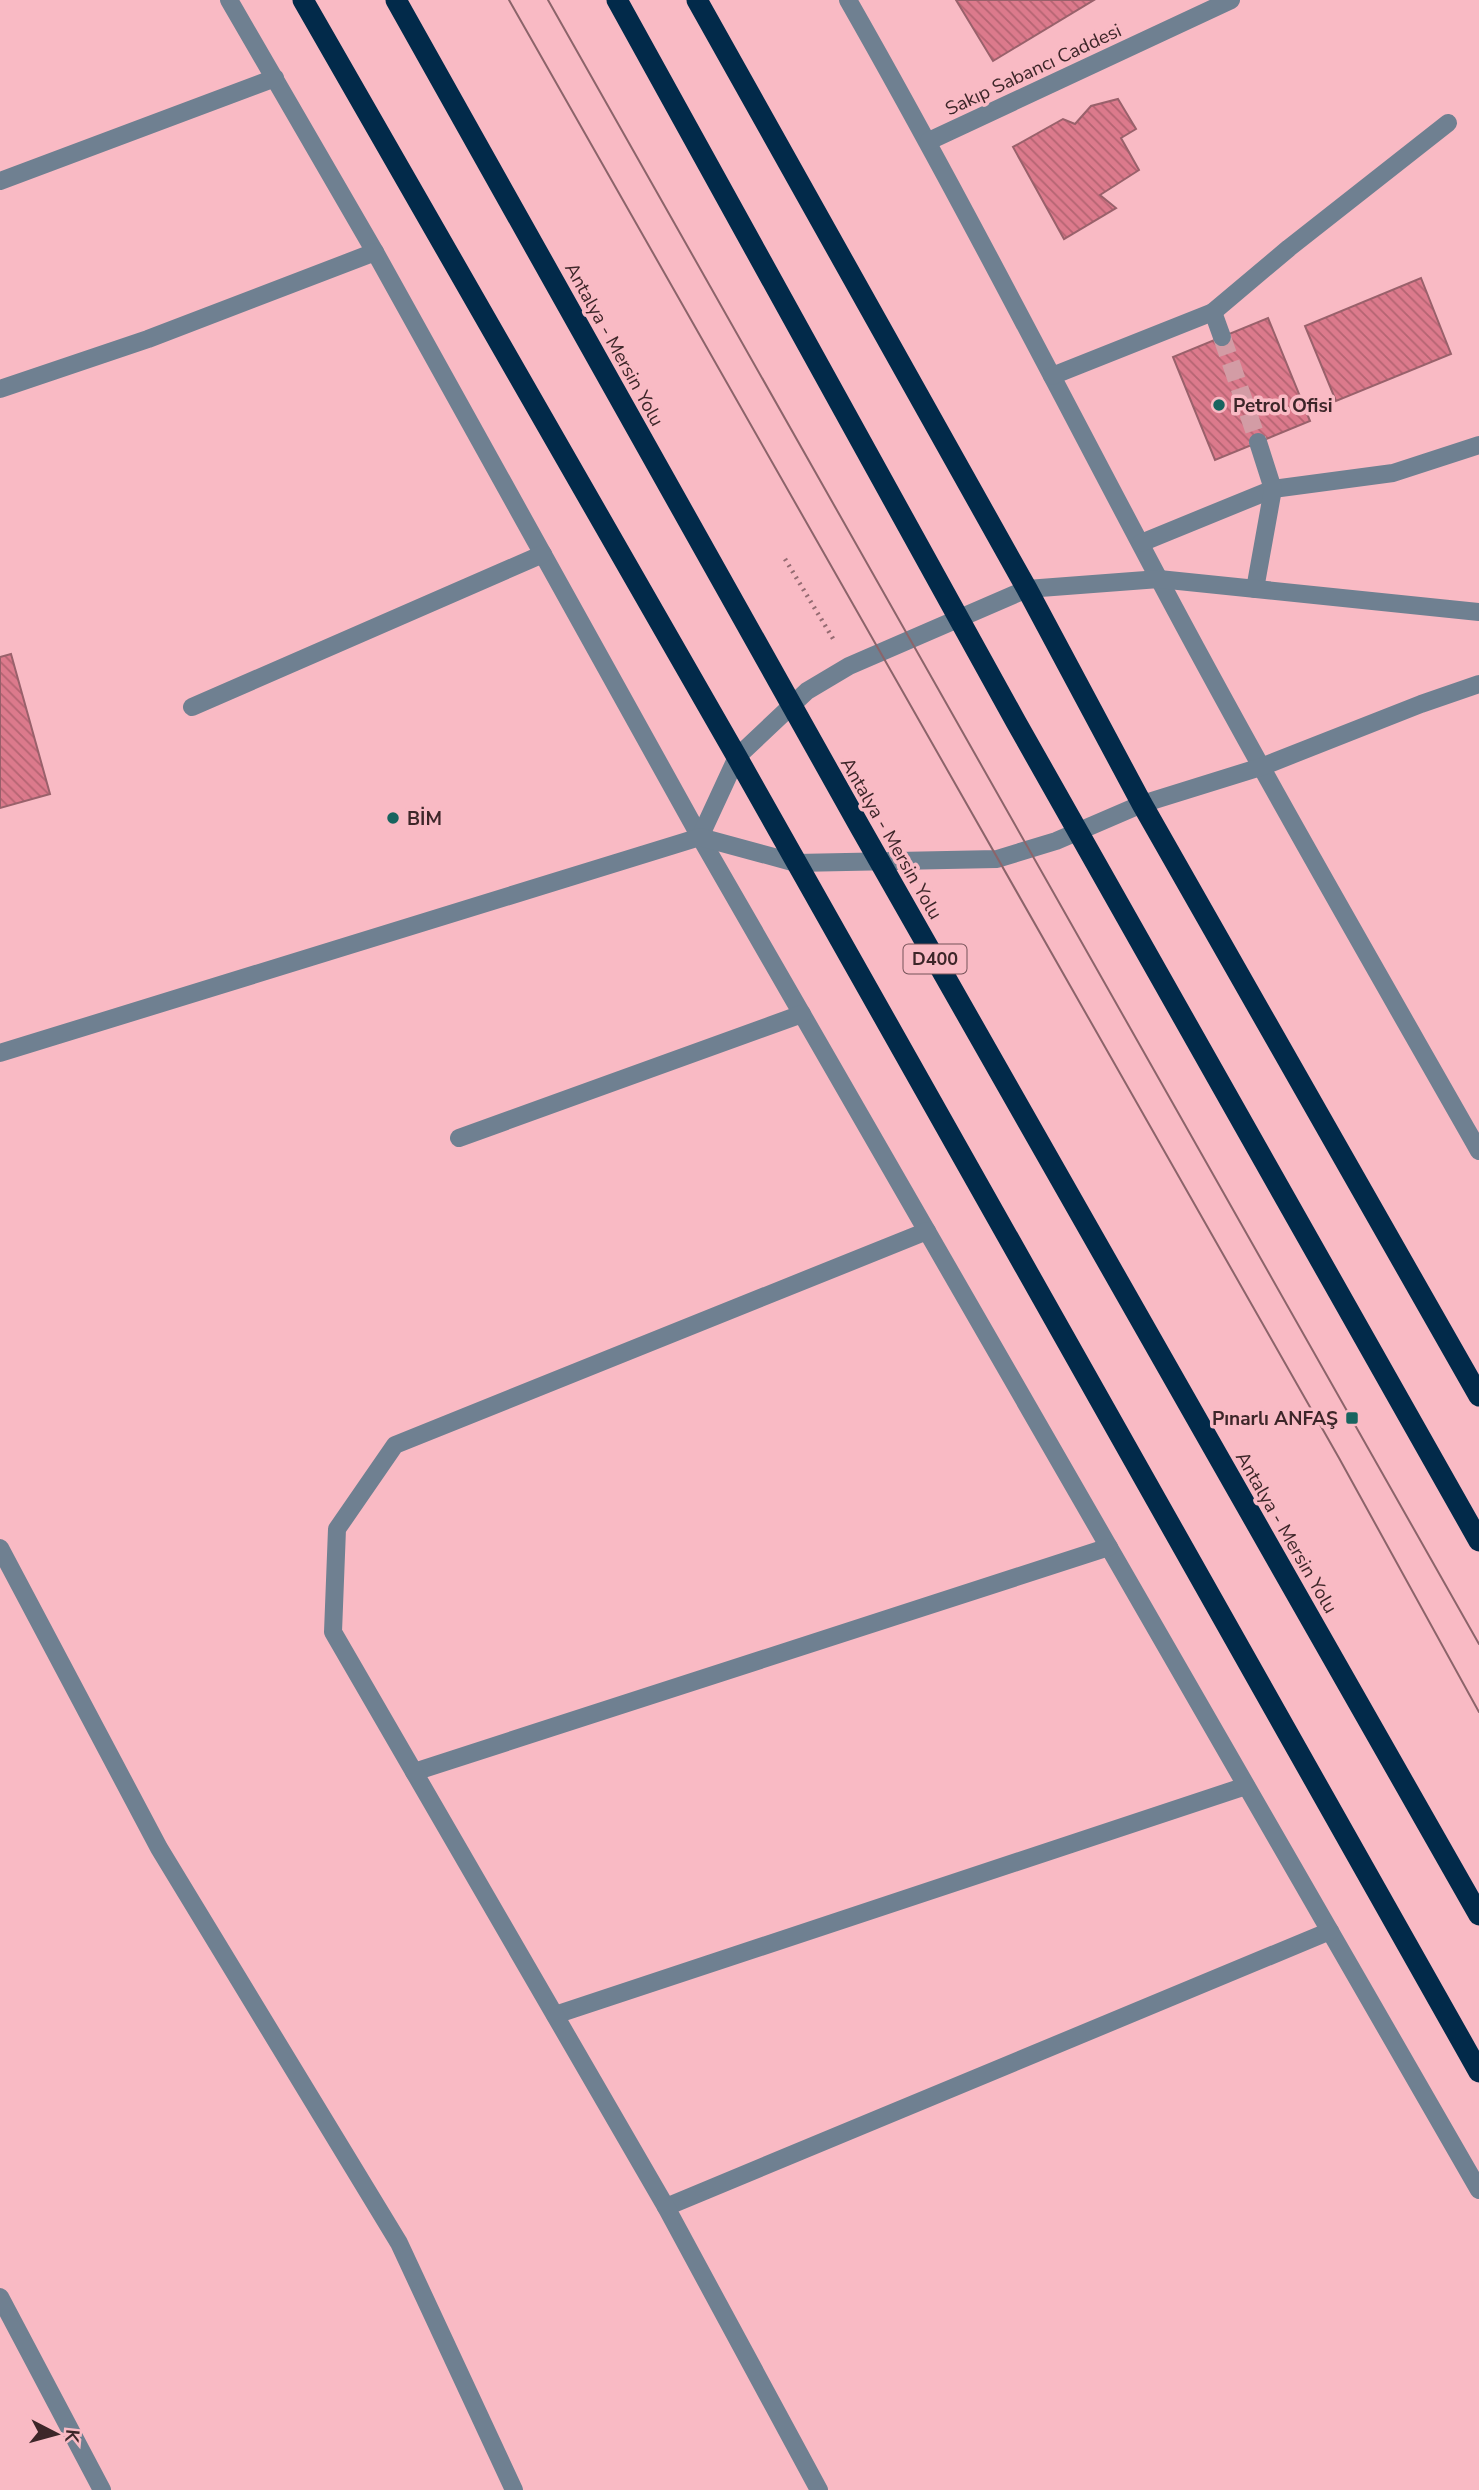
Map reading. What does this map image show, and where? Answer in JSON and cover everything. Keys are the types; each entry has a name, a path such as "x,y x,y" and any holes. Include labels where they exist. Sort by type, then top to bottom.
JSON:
{"highway":[{"path":"303,0 737,757 1479,2072"},
{"name":"Antalya - Mersin Yolu","path":"396,0 853,815 1479,1915"},
{"path":"617,0 1016,722 1479,1541"},
{"path":"697,0 1027,589 1142,804 1479,1396"}],"street":[{"path":"229,0 375,252 699,837 1479,2190"},
{"path":"848,0 929,141 1261,767 1479,1150"},
{"name":"Sakıp Sabancı Caddesi","path":"929,141 1231,0"},
{"path":"0,181 275,78"},
{"path":"1052,376 1213,312 1289,248 1448,123"},
{"path":"0,389 148,339 375,252"},
{"path":"1213,312 1222,337"},
{"path":"1255,589 1273,489 1258,442"},
{"path":"1141,543 1273,489 1393,473 1479,445"},
{"path":"192,707 543,554"},
{"path":"699,837 737,757 807,691 849,666 1027,589 1159,579 1479,612"},
{"path":"0,1054 699,837 796,863 997,859 1056,841 1142,804 1261,767 1479,684"},
{"path":"459,1138 802,1014"},
{"path":"819,2490 666,2207 333,1632 337,1529 395,1445 927,1231"},
{"path":"414,1772 1109,1547"},
{"path":"0,1548 159,1848 399,2243 514,2490"},
{"path":"555,2015 1246,1786"},
{"path":"666,2207 1330,1931"},
{"path":"0,2297 102,2490"}],"path":[{"path":"785,559 849,666"}],"building":[{"path":"956,0 1094,0 993,61"},
{"path":"1118,99 1136,129 1121,138 1139,170 1100,195 1116,208 1064,239 1013,147 1063,119 1075,124 1091,106"},
{"path":"1421,278 1451,354 1336,401 1305,326"},
{"path":"1268,318 1310,421 1215,460 1173,357"},
{"path":"11,654 50,794 0,808 0,657"}],"tunnel":[{"path":"1222,337 1258,442"}],"tram line":[{"path":"509,0 1339,1458 1479,1712"},
{"path":"548,0 1479,1644"}],"place":[{"name":"Petrol Ofisi","path":"1219,405"},
{"name":"BİM","path":"393,818"},
{"name":"Pınarlı ANFAŞ","path":"1352,1418"}]}
